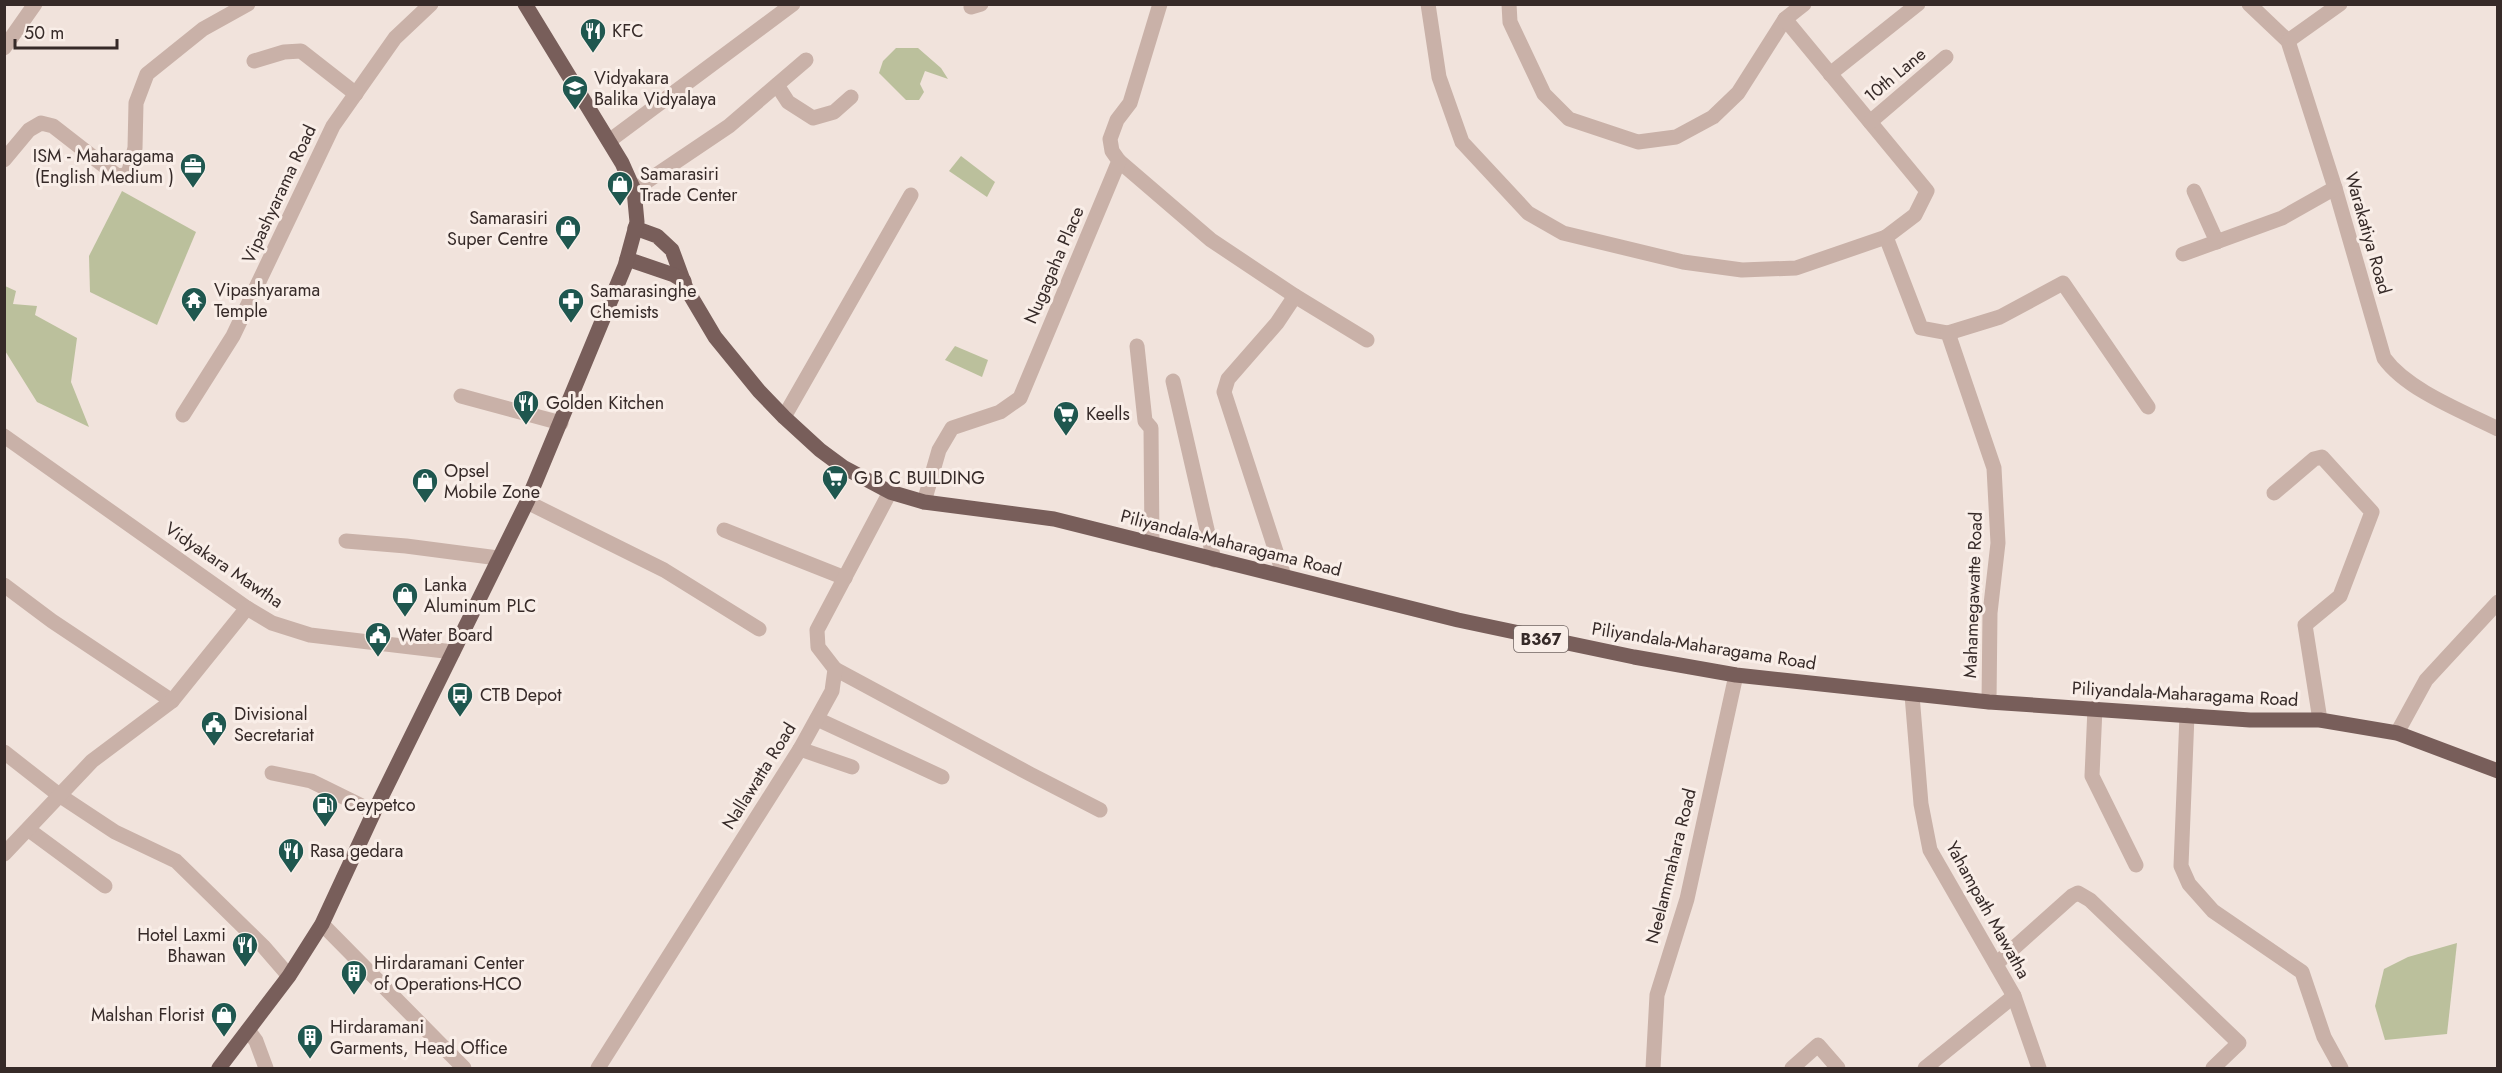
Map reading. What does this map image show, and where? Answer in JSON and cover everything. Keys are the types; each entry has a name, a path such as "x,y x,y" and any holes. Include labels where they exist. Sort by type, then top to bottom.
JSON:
{"main road":[{"path":"219,1068 289,976 322,924 374,812 527,502 609,309 627,259 637,222 633,190 609,141 529,6"},
{"name":"Piliyandala-Maharagama Road","path":"635,228 657,236 672,249 684,281 715,337 759,392 784,417 820,450 843,467 890,492 924,502 1054,519 1549,641 1736,675 1989,702 2250,720 2320,720 2397,733 2498,771"},
{"path":"627,259 674,275 684,281"}],"street":[{"path":"4,48 35,4"},
{"path":"4,160 29,130 41,123 53,126 116,175 124,176 129,171 135,148 136,103 147,74 203,29 248,4"},
{"name":"Vipashyarama Road","path":"183,415 233,336 333,126 395,38 431,4"},
{"path":"609,141 793,4"},
{"path":"1160,4 1130,103 1117,120 1110,139 1112,152 1119,161 1211,240 1295,296 1367,340"},
{"path":"1428,4 1439,77 1462,142 1528,213 1563,233 1683,262 1742,270 1796,268 1886,237 1915,215 1927,191 1785,20"},
{"path":"1509,4 1510,22 1544,94 1569,119 1638,142 1676,137 1713,117 1738,93 1785,20 1799,6"},
{"path":"1830,74 1917,4"},
{"name":"Warakatiya Road","path":"2249,4 2288,41 2335,188 2384,358 2392,369 2428,393 2498,429"},
{"path":"2288,41 2340,4"},
{"path":"254,61 284,52 302,51 356,94"},
{"name":"10th Lane","path":"1870,122 1946,57"},
{"path":"633,190 729,126 806,60"},
{"path":"777,85 788,102 813,118 834,112 851,97"},
{"name":"Nugagaha Place","path":"924,502 939,450 952,428 1000,412 1020,398 1119,161"},
{"path":"2183,254 2282,218 2335,188"},
{"path":"2194,191 2217,242"},
{"path":"784,417 911,195"},
{"path":"1886,237 1922,328 1948,333 2000,317 2063,283 2148,407"},
{"path":"1284,576 1224,392 1228,379 1277,323 1295,296"},
{"name":"Mahamegawatte Road","path":"1948,333 1994,468 1998,543 1990,614 1989,702"},
{"path":"1137,346 1145,421 1151,429 1152,544"},
{"path":"1173,381 1214,560"},
{"path":"461,396 561,423"},
{"name":"Vidyakara Mawtha","path":"4,436 247,608 272,623 310,635 453,652"},
{"path":"2274,493 2314,459 2322,457 2372,512 2340,596 2305,625 2320,720"},
{"path":"890,492 817,630 819,647 835,669 1100,810"},
{"path":"527,502 664,570 759,629"},
{"path":"724,530 845,578"},
{"path":"346,541 498,558"},
{"path":"4,585 52,621 172,701"},
{"path":"2397,733 2426,680 2498,602"},
{"path":"4,854 92,761 172,701 247,608"},
{"name":"Nallawatta Road","path":"598,1068 800,749 832,691 835,669"},
{"name":"Neelammahara Road","path":"1653,1068 1657,995 1687,899 1736,675"},
{"name":"Yahampath Mawatha","path":"1912,695 1921,804 1930,850 2014,996 2039,1068"},
{"path":"2095,708 2092,776 2136,865"},
{"path":"2187,715 2181,866 2189,884 2213,911 2302,972 2324,1037 2341,1068"},
{"path":"817,719 942,777"},
{"path":"800,749 852,766"},
{"path":"4,752 59,795 115,832 176,861 289,976"},
{"path":"272,773 311,780 374,812"},
{"path":"29,830 105,886"},
{"path":"1996,964 2078,893 2090,900 2239,1043 2212,1068"},
{"path":"322,924 464,1068"},
{"path":"1925,1068 2014,996"},
{"path":"248,1030 256,1041 266,1068"},
{"path":"1792,1068 1818,1045 1838,1068"}],"green space":[{"path":"896,48 918,48 941,68 948,79 925,71 920,84 924,92 919,100 906,100 879,73 883,61"},
{"path":"961,156 995,182 987,197 949,171"},
{"path":"122,191 196,232 157,325 90,292 89,256"},
{"path":"5,286 16,291 13,304 37,306 35,315 77,338 71,382 89,427 37,402 4,349"},
{"path":"955,346 988,360 982,377 945,360"},
{"path":"2457,943 2447,1034 2385,1040 2375,1006 2384,969 2408,957"}],"place":[{"name":"KFC","path":"593,54"},
{"name":"Vidyakara Balika Vidyalaya","path":"575,111"},
{"name":"ISM - Maharagama (English Medium )","path":"193,189"},
{"name":"Samarasiri Trade Center","path":"620,207"},
{"name":"Samarasiri Super Centre","path":"568,251"},
{"name":"Vipashyarama Temple","path":"194,323"},
{"name":"Samarasinghe Chemists","path":"571,324"},
{"name":"Golden Kitchen","path":"526,426"},
{"name":"Keells","path":"1066,437"},
{"name":"G B C BUILDING","path":"835,501"},
{"name":"Opsel Mobile Zone","path":"425,504"},
{"name":"Lanka Aluminum PLC","path":"405,618"},
{"name":"Water Board","path":"378,658"},
{"name":"CTB Depot","path":"460,718"},
{"name":"Divisional Secretariat","path":"214,747"},
{"name":"Ceypetco","path":"325,828"},
{"name":"Rasa gedara","path":"291,874"},
{"name":"Hotel Laxmi Bhawan","path":"245,968"},
{"name":"Hirdaramani Center of Operations-HCO","path":"354,996"},
{"name":"Malshan Florist","path":"224,1038"},
{"name":"Hirdaramani Garments, Head Office","path":"310,1060"}]}
